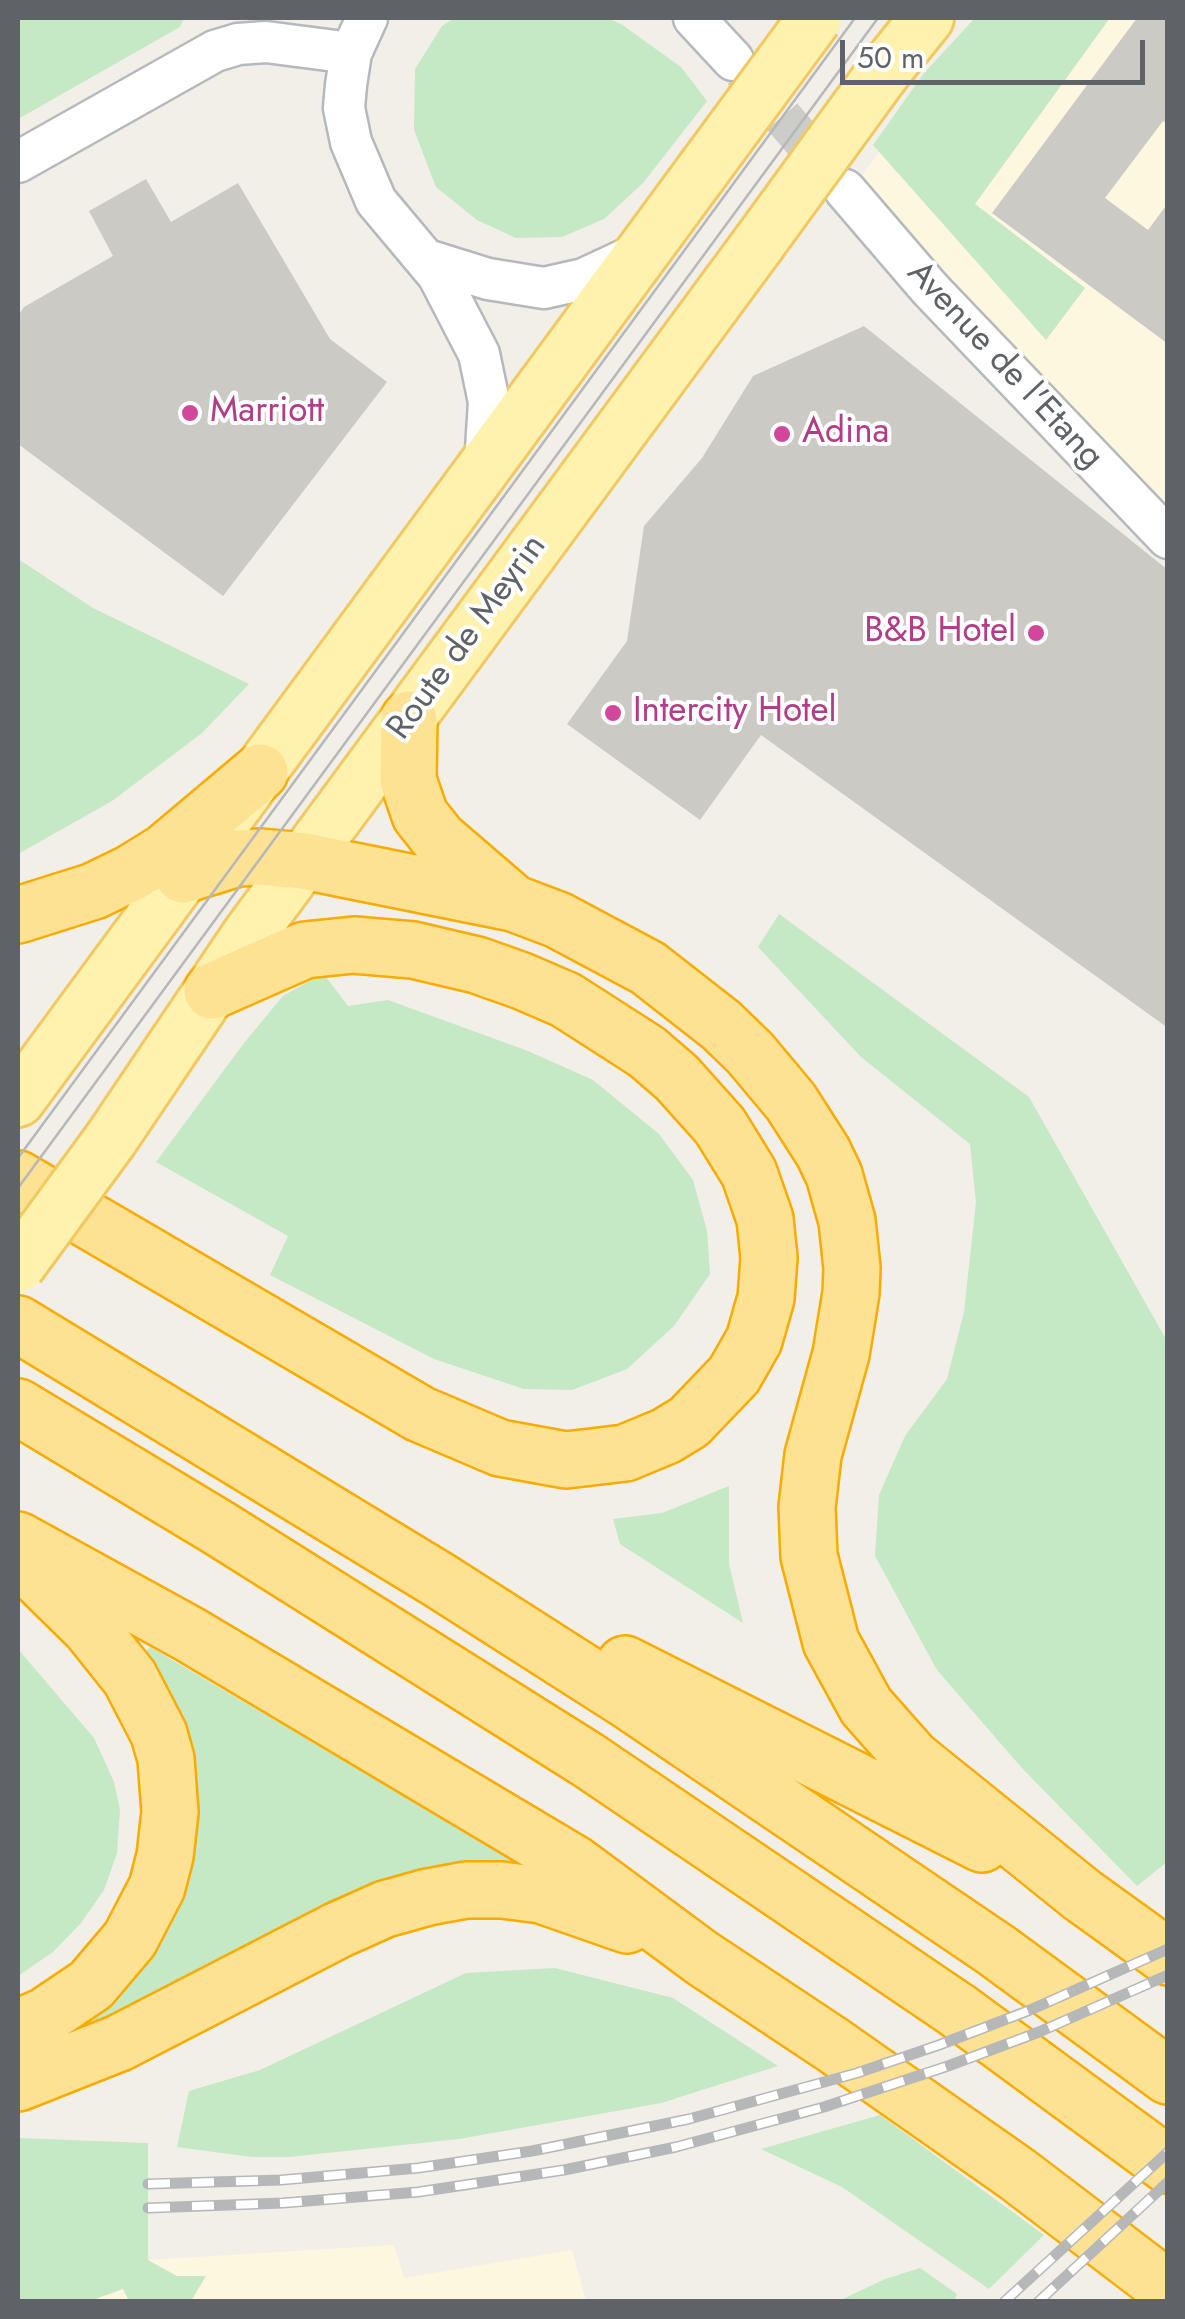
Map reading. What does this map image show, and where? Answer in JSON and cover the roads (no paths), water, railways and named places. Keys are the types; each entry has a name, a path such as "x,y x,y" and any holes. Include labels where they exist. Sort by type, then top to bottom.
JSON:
{"highway":[{"path":"409,719 408,780 420,815 439,838 513,903"},
{"path":"18,914 94,892 131,873 166,852 260,772"},
{"path":"183,875 238,858 261,857 304,861 513,903 558,920 615,949 680,992 750,1053 791,1102 823,1152 847,1221 852,1268 847,1321 814,1456 807,1507 809,1556 831,1642 866,1706 895,1741 1082,1895 1168,1956"},
{"path":"18,1180 392,1398 454,1431 500,1448 566,1460 635,1450 689,1422 734,1375 754,1340 766,1298 769,1258 765,1219 749,1173 720,1126 677,1078 647,1052 566,1000 478,965 413,950 354,944 305,950 212,991"},
{"path":"18,1324 627,1700 996,1950 1168,2076"},
{"path":"18,1408 252,1548 588,1760 956,2010 1168,2165"},
{"path":"18,1540 189,1634 574,1864 702,1958 833,2044 1017,2174 1168,2289"},
{"path":"374,1541 813,1757 1082,1895"},
{"path":"18,1557 90,1628 130,1678 159,1734 166,1759 170,1812 169,1834 156,1887 130,1939 91,1985 46,2016 18,2028"},
{"path":"18,2083 119,2043 386,1909 466,1890 541,1895 596,1912 702,1958"}],"main road":[{"path":"21,1094 815,18"},
{"name":"Route de Meyrin","path":"18,1266 304,861 927,18"}],"street":[{"path":"694,18 733,60"},
{"path":"18,162 179,69 232,30 284,43 359,35 344,108 355,156 376,201 427,260 462,317 483,365 489,402 485,465"},
{"name":"Avenue de l'Etang","path":"845,190 930,289 1168,538"},
{"path":"427,260 488,279 544,288 584,279 642,252"}],"tunnel":[{"path":"743,71 836,179"}],"tram line":[{"path":"18,1158 855,18"},
{"path":"18,1188 878,18"}],"railway":[{"path":"148,2184 281,2180 418,2168 532,2151 689,2119 857,2073 939,2045 1168,1949"},
{"path":"148,2208 418,2192 564,2170 676,2147 824,2107 948,2066 1039,2032 1168,1975"},
{"path":"1004,2302 1168,2152"},
{"path":"1038,2302 1168,2182"}],"place":[{"name":"Marriott","path":"190,413"},
{"name":"Adina","path":"782,434"},
{"name":"B&B Hotel","path":"1036,633"},
{"name":"Intercity Hotel","path":"613,713"}]}
